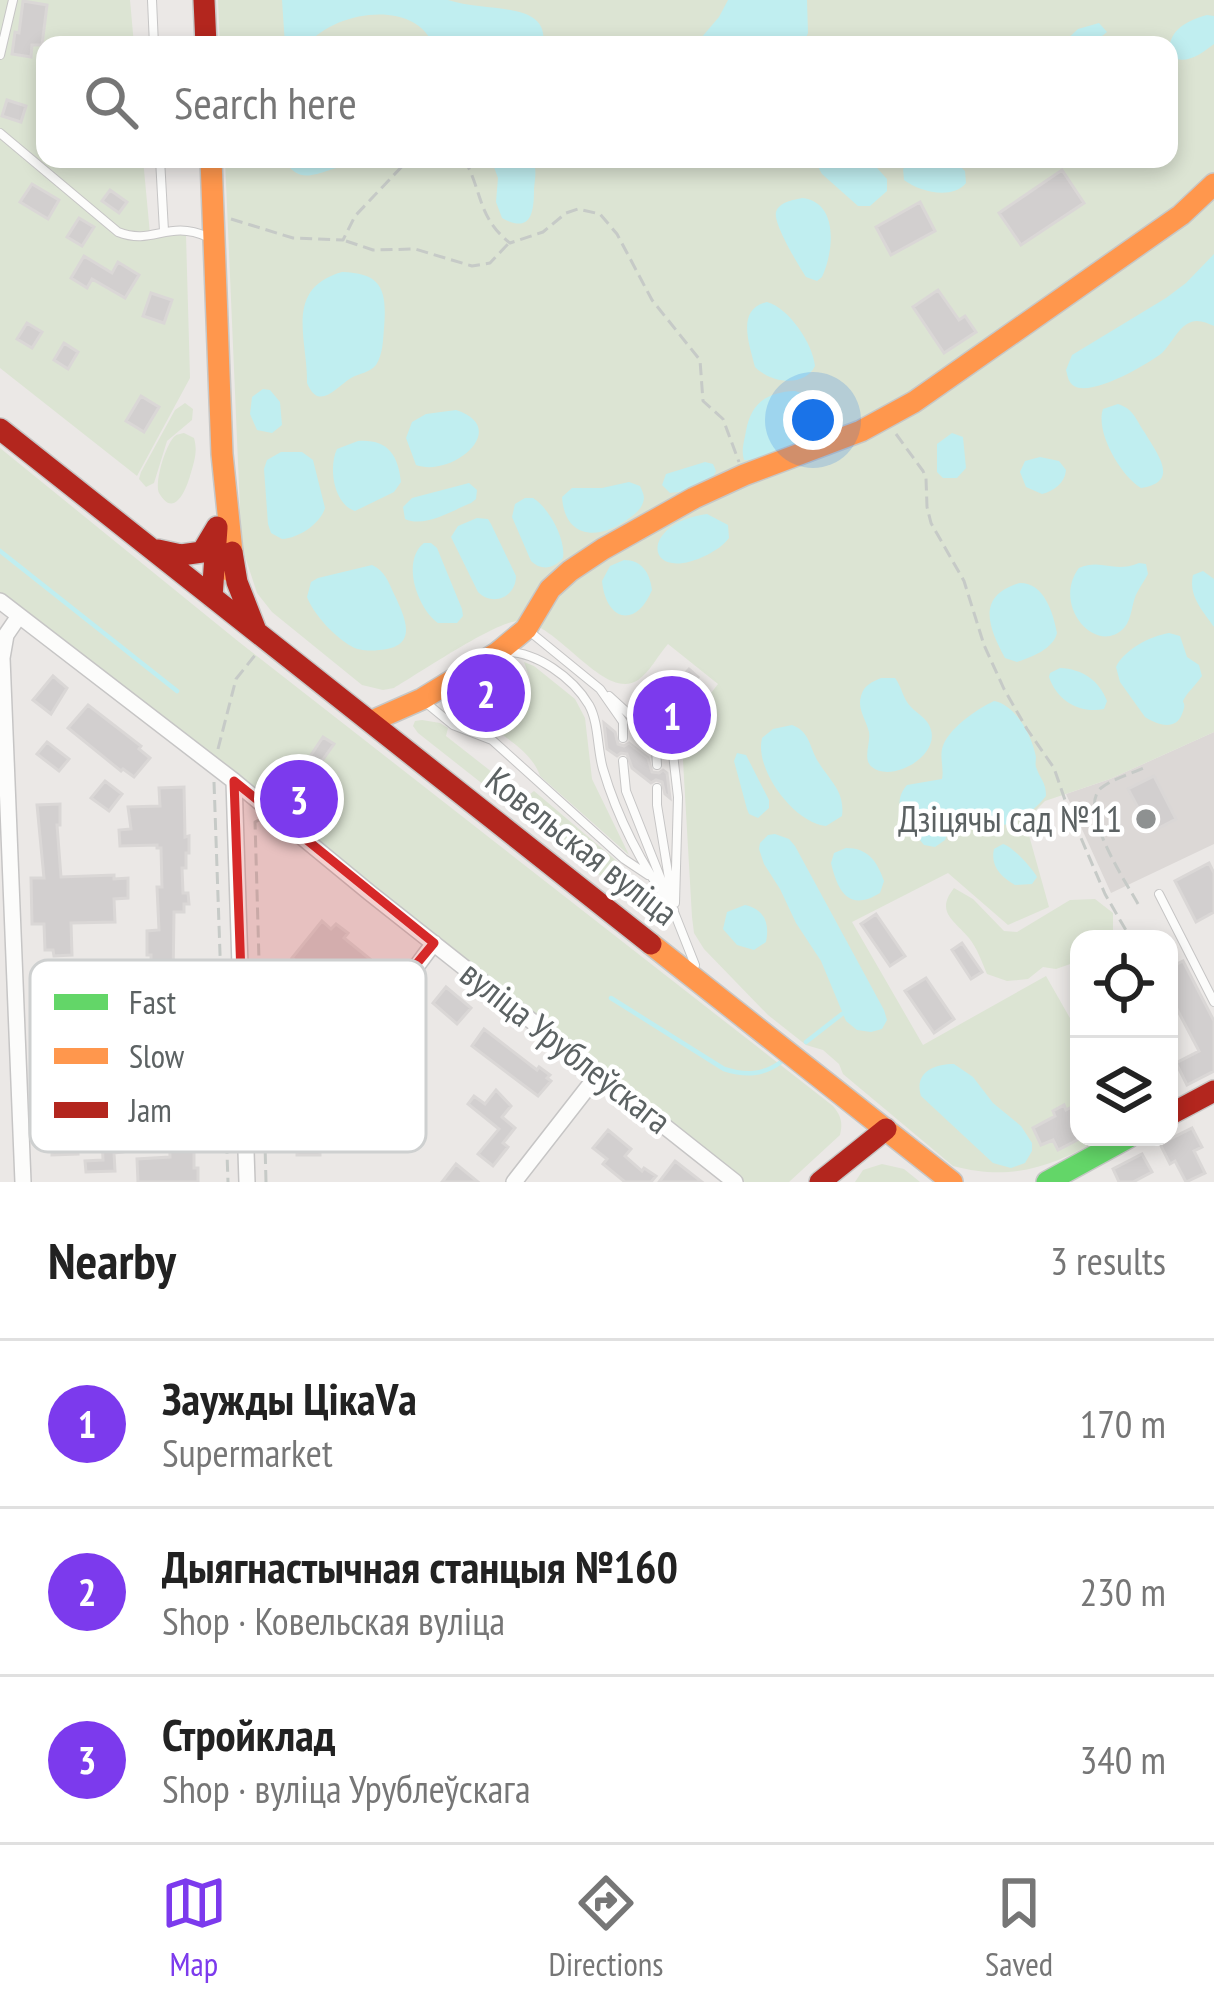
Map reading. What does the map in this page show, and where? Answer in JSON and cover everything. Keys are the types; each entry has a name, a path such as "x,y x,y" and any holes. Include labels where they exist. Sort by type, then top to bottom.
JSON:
{"main road":[{"path":"204,0 206,36"},
{"path":"211,168 222,454 237,582 257,642"},
{"path":"372,721 422,699 497,653 526,628 550,589 570,571 694,498 861,431 914,402 1181,215 1214,184"},
{"name":"Ковельская вуліца","path":"0,429 212,597 257,642 372,721 952,1182"},
{"path":"212,597 222,454"},
{"path":"151,548 181,555 202,551 218,527"},
{"path":"212,597 229,577 232,551"},
{"path":"1178,1110 1214,1091"},
{"path":"820,1182 886,1129"},
{"path":"1047,1182 1113,1146"}],"street":[{"name":"вуліца Урублеўскага","path":"0,601 234,781 735,1182"},
{"path":"19,616 4,639 2,663 23,1182"},
{"path":"234,781 240,960"},
{"path":"421,960 434,943"},
{"path":"514,1182 599,1073"},
{"path":"246,1152 247,1182"}],"lane":[{"path":"0,55 13,0"},
{"path":"152,0 154,36"},
{"path":"0,133 36,163"},
{"path":"42,168 118,232 142,237 164,230 188,230 214,241"},
{"path":"161,168 164,230"},
{"path":"526,628 674,754 678,797 674,910"},
{"path":"497,653 539,659 590,706 602,766 622,822 674,910"},
{"path":"600,688 623,722 623,738"},
{"path":"422,699 453,725 492,740 624,859 650,876"},
{"path":"646,727 657,765"},
{"path":"622,761 626,791 701,983"},
{"path":"657,788 674,910"},
{"path":"1159,894 1214,1002"}],"path":[{"path":"343,240 355,216 400,168"},
{"path":"467,168 485,216 510,243"},
{"path":"213,212 293,238 343,240 373,250 415,249 472,266 490,263 510,243 543,232 566,213 578,209 600,214 617,234 652,300 700,360 703,401 723,419 744,475"},
{"path":"886,417 923,471 931,523 964,581 984,645 1027,729 1054,767 1105,893 1126,930"},
{"path":"221,960 214,766 236,680 257,642"},
{"path":"1138,904 1100,835 1094,810 1101,788 1146,767"},
{"path":"259,960 255,822 269,811"},
{"path":"227,1152 228,1182"},
{"path":"265,1152 266,1182"}],"highlighted area":[{"path":"234,781 434,943 332,1065 298,1081 245,1085"}],"shaded area":[{"name":"Дзіцячы сад №11","path":"1214,732 1214,844 1111,893 1066,794"}],"green space":[{"path":"0,0 130,0 133,36 36,36 36,168 144,168 150,234 186,235 190,378 137,476 0,368"},
{"path":"218,0 1214,0 1214,732 1110,779 1045,801 1025,821 1049,907 1008,925 948,873 852,922 923,1045 1046,976 1070,1018 1070,1146 1087,1146 1032,1168 975,1171 953,1166 843,1074 823,1050 806,1045 768,1015 694,933 682,743 690,720 718,684 668,644 638,680 625,684 610,680 548,633 518,621 492,630 383,690 362,685 272,612 257,593 241,533 225,168 1178,168 1178,36 220,36"},
{"path":"185,403 193,409 192,420 167,441 154,483 146,487 139,479 141,472 175,410"},
{"path":"184,433 194,438 194,462 182,494 170,503 159,493 159,472 172,440"},
{"path":"0,448 239,642 833,1106 841,1119 840,1135 789,1182 745,1182 0,594"},
{"path":"524,662 575,699 585,718 592,779 629,855 484,719 523,694 530,679"},
{"path":"422,720 448,728 446,736 525,798 534,791 618,862 622,880 611,883 592,870 418,733 413,726"},
{"path":"954,888 973,899 1004,931 1017,932 1070,900 1095,899 1113,913 1113,930 1070,930 1070,964 1043,967 1028,979 1007,981 987,974 972,942 946,910"},
{"path":"882,1164 904,1169 920,1182 855,1182 863,1170"}],"water":[{"path":"282,0 448,0 527,14 543,31 543,36 427,36 410,21 375,15 337,23 317,36 284,36"},
{"path":"728,0 807,0 808,33 703,36"},
{"path":"1214,16 1214,44 1198,55 1178,59 1178,36 1174,36 1191,21"},
{"path":"1099,23 1107,32 1071,36"},
{"path":"291,168 339,168 309,175"},
{"path":"494,168 534,168 533,206 525,222 502,218 496,202"},
{"path":"877,168 887,179 887,191 870,206 858,206 819,169"},
{"path":"961,168 966,183 944,193 918,188 904,180 903,169"},
{"path":"802,198 822,208 830,229 826,266 817,281 806,277 776,218 780,206"},
{"path":"1214,254 1214,326 1190,322 1162,353 1106,383 1082,388 1070,383 1066,370 1072,355 1166,298"},
{"path":"342,272 366,276 380,287 384,304 381,352 370,370 322,397 307,383 305,303 312,290"},
{"path":"767,302 791,319 810,348 815,366 803,378 778,380 755,367 748,319 757,306"},
{"path":"263,389 280,402 282,425 272,433 257,430 250,414 252,397"},
{"path":"795,391 819,407 820,422 814,434 785,451 744,460 748,421 756,406 776,394"},
{"path":"1118,404 1134,416 1160,458 1163,473 1153,485 1141,488 1133,482 1106,441 1103,409"},
{"path":"456,410 472,418 478,428 470,449 445,464 416,465 406,438 412,422 426,414"},
{"path":"952,433 963,437 966,468 957,478 943,478 937,472 937,444"},
{"path":"358,441 389,450 401,482 394,492 355,511 338,493 333,466 337,449"},
{"path":"281,452 302,452 313,460 325,508 308,529 282,539 271,533 268,524 264,469 267,460"},
{"path":"1040,457 1059,461 1066,470 1058,486 1042,494 1026,487 1020,472 1025,461"},
{"path":"705,462 716,471 711,481 670,493 662,485 666,474"},
{"path":"629,482 640,486 644,497 630,518 596,533 570,522 562,497 572,488"},
{"path":"469,483 477,490 471,503 429,520 405,519 403,507 412,498"},
{"path":"533,498 550,516 562,542 563,558 552,566 531,561 512,517 515,504"},
{"path":"707,514 728,525 729,538 724,543 686,563 661,558 660,539 669,529"},
{"path":"488,519 516,576 503,598 490,599 478,592 451,537 458,526"},
{"path":"424,543 437,548 462,609 457,623 438,623 418,596 414,561"},
{"path":"624,560 644,569 652,590 630,615 615,612 609,605 602,581 610,566"},
{"path":"1146,564 1148,574 1127,624 1113,635 1090,632 1080,623 1070,597 1079,568"},
{"path":"372,565 388,581 402,613 404,638 392,648 354,648 320,618 307,597 311,582 318,578"},
{"path":"1203,571 1214,579 1214,627 1193,590 1193,575"},
{"path":"1020,583 1041,593 1057,633 1047,648 1017,662 1005,658 990,614 996,596"},
{"path":"1169,633 1180,636 1187,657 1199,665 1202,676 1183,700 1179,719 1166,725 1145,717 1120,682 1116,667 1138,645"},
{"path":"1060,668 1082,673 1094,682 1107,701 1104,709 1078,707 1064,699 1049,677"},
{"path":"881,678 895,678 907,702 927,722 932,740 912,765 890,772 869,764 869,732 860,705 864,689"},
{"path":"994,701 1009,708 1027,731 1046,796 1028,814 993,827 953,819 945,840 935,847 924,845 900,809 902,793 907,785 942,779 942,749 950,734"},
{"path":"792,725 806,736 839,794 842,816 826,826 790,805 764,764 762,738 773,729"},
{"path":"737,753 746,755 769,800 769,808 758,818 747,809 734,761"},
{"path":"775,834 795,846 884,1010 887,1020 882,1029 857,1030 846,1021 821,961 764,864 760,843"},
{"path":"1003,844 1037,877 1032,884 1015,885 998,870 994,849"},
{"path":"860,850 875,862 884,881 880,893 853,900 841,890 831,863 834,853"},
{"path":"745,905 761,913 766,923 766,942 754,950 737,945 723,929 727,912"},
{"path":"954,1064 1021,1126 1032,1143 1025,1163 1011,1168 993,1163 921,1096 920,1081 927,1071"}],"building":[{"path":"23,1 47,5 43,36 36,36 31,57 12,54 15,32 19,33"},
{"path":"7,100 26,106 21,122 2,116"},
{"path":"1062,170 1084,203 1021,245 999,213"},
{"path":"32,184 59,200 48,219 20,202"},
{"path":"110,190 127,202 119,213 102,201"},
{"path":"920,202 935,231 891,255 876,227"},
{"path":"79,218 94,227 82,246 67,237"},
{"path":"84,256 112,273 118,262 139,275 125,298 92,279 87,288 71,278"},
{"path":"938,290 959,320 965,316 976,332 944,353 913,307"},
{"path":"151,293 172,300 164,323 143,316"},
{"path":"27,323 42,332 32,348 17,339"},
{"path":"64,343 78,352 68,369 54,360"},
{"path":"141,396 159,407 144,432 126,421"},
{"path":"689,669 698,677 679,698 687,704 670,723 650,721 649,704"},
{"path":"496,671 511,695 476,716 462,692"},
{"path":"53,676 67,688 51,714 33,700"},
{"path":"88,705 150,758 134,777 68,728"},
{"path":"604,723 615,732 618,744 629,743 648,758 652,772 667,773 670,798 662,782 651,783 632,768 627,754 617,756 607,749"},
{"path":"323,737 334,744 319,765 309,758"},
{"path":"47,742 69,759 59,771 37,754"},
{"path":"1154,776 1176,819 1151,832 1128,789"},
{"path":"105,781 122,794 109,811 91,798"},
{"path":"288,783 317,806 309,816 280,793"},
{"path":"184,787 185,837 189,836 186,868 182,868 183,893 188,893 189,904 184,904 184,912 174,912 173,960 151,960 147,955 147,931 159,930 161,848 120,846 119,830 131,829 128,807 160,806 159,788"},
{"path":"60,804 61,877 128,878 128,898 114,899 115,922 71,923 72,955 54,956 53,950 45,950 44,924 32,924 31,878 44,878 37,805"},
{"path":"1209,863 1214,873 1214,912 1196,922 1175,881"},
{"path":"876,914 905,956 890,966 861,924"},
{"path":"322,921 348,933 344,938 371,960 294,960"},
{"path":"962,943 982,972 971,979 952,950"},
{"path":"1183,961 1214,1021 1214,1071 1187,1085 1178,1062 1199,1051 1178,1011 1178,964"},
{"path":"926,978 954,1019 934,1033 905,991"},
{"path":"446,987 471,1008 457,1024 433,1003"},
{"path":"484,1029 550,1075 551,1081 538,1096 472,1046"},
{"path":"496,1090 511,1106 502,1117 515,1128 493,1166 478,1154 499,1129 468,1104 474,1096 485,1104"},
{"path":"1064,1105 1066,1110 1070,1108 1070,1144 1058,1150 1053,1140 1041,1145 1033,1128"},
{"path":"1192,1128 1202,1147 1194,1151 1205,1173 1186,1182 1161,1146 1178,1146 1178,1135"},
{"path":"608,1130 631,1149 625,1156 656,1176 651,1182 625,1182 603,1164 607,1159 593,1148"},
{"path":"103,1152 123,1152 114,1153 115,1171 86,1172 85,1161 103,1160"},
{"path":"170,1152 194,1152 198,1182 138,1182 137,1159 170,1157"},
{"path":"1142,1154 1152,1172 1133,1182 1119,1182 1113,1169"},
{"path":"675,1161 702,1182 659,1182"},
{"path":"456,1164 478,1182 442,1182"}],"waterway":[{"path":"0,551 177,691"},
{"path":"611,998 724,1069 754,1073 781,1062"},
{"path":"806,1042 842,1014"}],"traffic: fast":[{"path":"1047,1182 1113,1146"}],"traffic: slow":[{"path":"211,168 230,571"},
{"path":"372,721 422,699 497,653 526,629 550,589 603,549 694,498 861,431 914,402 1181,215 1214,184"},
{"path":"651,944 952,1182"}],"traffic: jam":[{"path":"204,0 206,36"},
{"path":"0,429 651,944"},
{"path":"158,550 181,555 202,552 217,527"},
{"path":"212,597 217,528"},
{"path":"232,552 237,582 255,628"},
{"path":"1178,1110 1214,1091"},
{"path":"820,1182 886,1129"}],"place":[{"name":"Дыягнастычная станцыя №160","path":"486,693"},
{"name":"Заужды ЦікаVа","path":"672,715"},
{"name":"Стройклад","path":"299,799"},
{"name":"Дзіцячы сад №11","path":"1146,819"}]}
